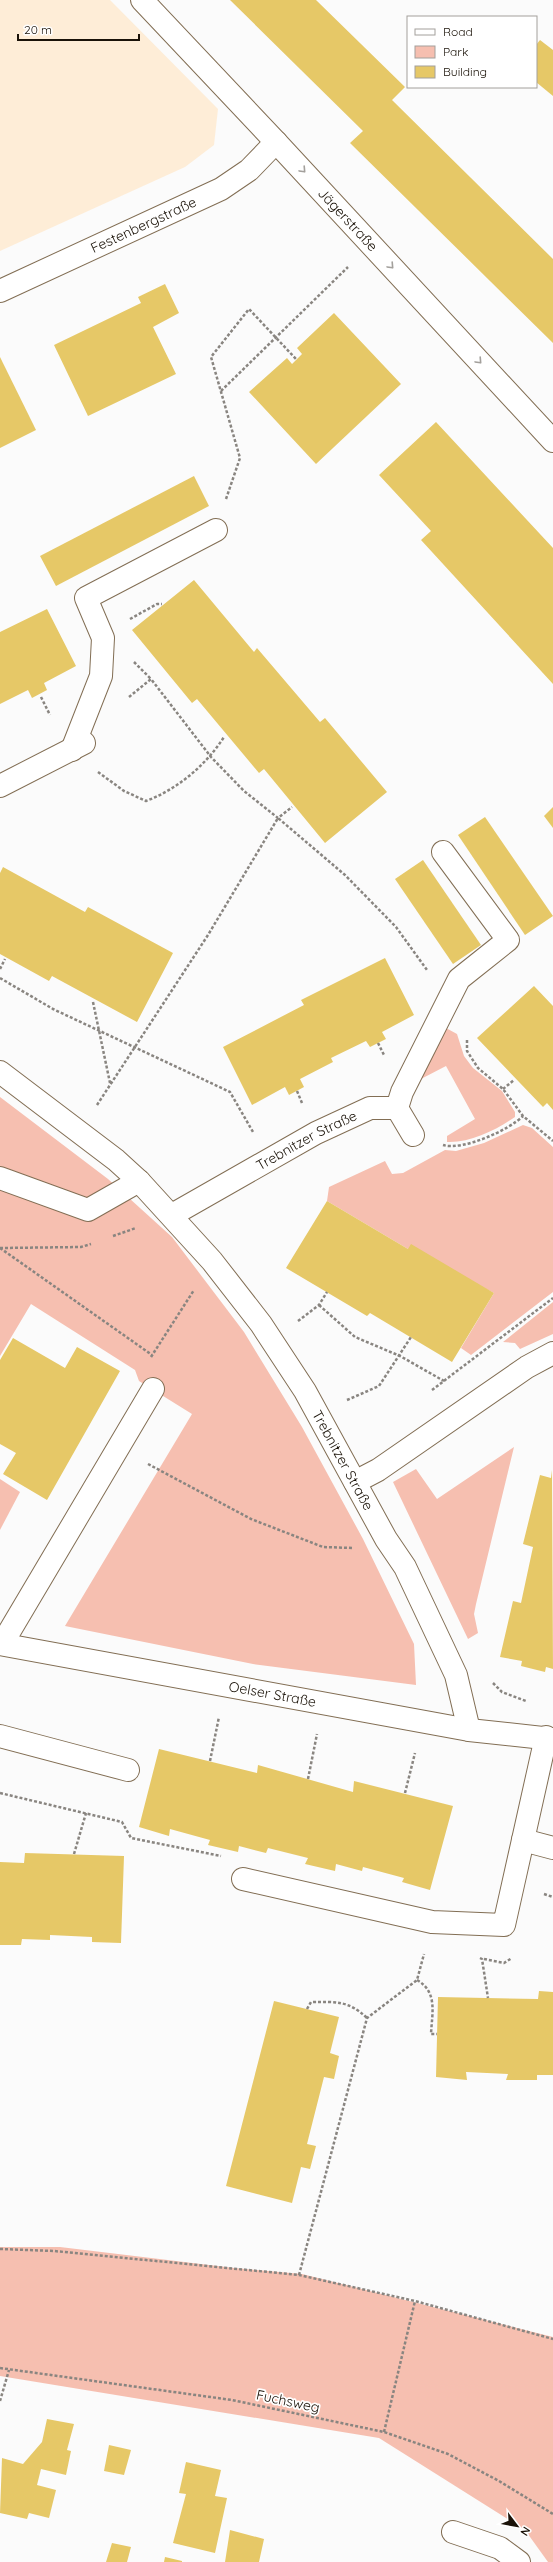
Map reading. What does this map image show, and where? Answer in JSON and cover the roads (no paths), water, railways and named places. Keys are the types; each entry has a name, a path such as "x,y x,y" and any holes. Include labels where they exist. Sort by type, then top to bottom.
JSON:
{"street":[{"name":"Jägerstraße","path":"142,0 276,142 553,441"},
{"name":"Festenbergstraße","path":"0,291 221,190 249,170 276,142"},
{"path":"0,786 78,747 101,676 104,638 86,598 216,530"},
{"path":"413,1135 397,1108 402,1092 459,980 508,940 443,852"},
{"name":"Trebnitzer Straße","path":"0,1072 116,1160 139,1181 172,1215 261,1324 305,1391 386,1539 405,1567 456,1674 469,1730"},
{"name":"Trebnitzer Straße","path":"172,1215 268,1159 370,1108 397,1108"},
{"path":"0,1178 88,1210 139,1181"},
{"path":"355,1482 378,1470 527,1367 553,1353"},
{"path":"1,1644 153,1389"},
{"name":"Oelser Straße","path":"1,1644 469,1730 550,1738 523,1840 504,1925 432,1922 243,1879"},
{"path":"0,1736 128,1770"},
{"path":"523,1840 553,1848"},
{"path":"453,2532 500,2548 519,2562"}]}
